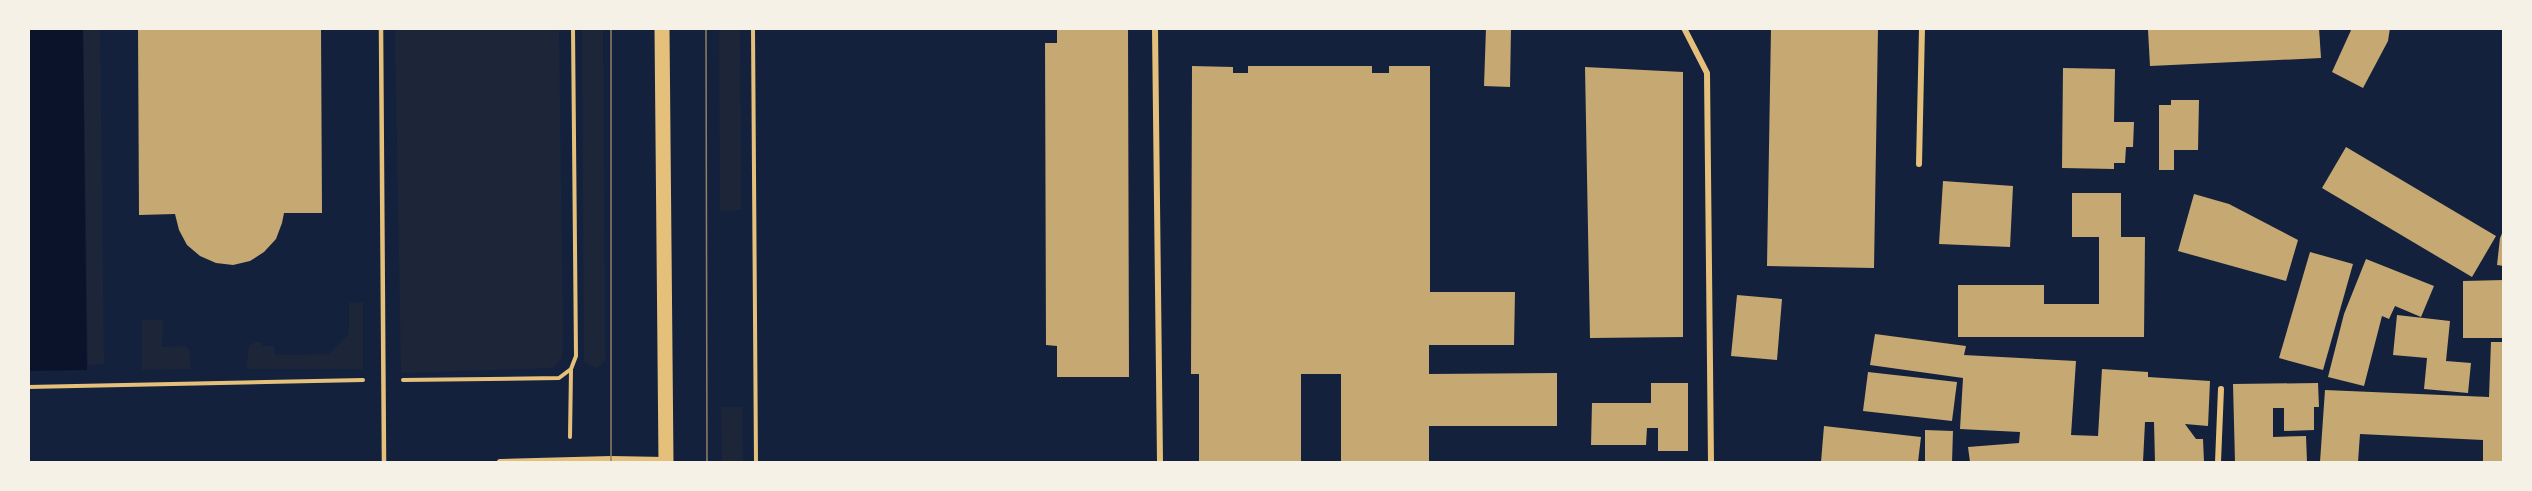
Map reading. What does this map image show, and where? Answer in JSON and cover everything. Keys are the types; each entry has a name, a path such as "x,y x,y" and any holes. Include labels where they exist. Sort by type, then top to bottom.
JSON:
{"main road":[{"path":"662,28 666,461"}],"street":[{"path":"1155,28 1160,462"},
{"path":"1684,28 1707,73 1711,462"},
{"path":"1919,164 1922,28"},
{"path":"2218,462 2221,389"},
{"path":"500,462 666,461"}],"lane":[{"path":"381,28 384,462"}],"path":[{"path":"570,460 571,369 576,356 573,28"},
{"path":"753,28 756,462"},
{"path":"28,387 559,378 571,369"}],"shaded area":[{"path":"28,29 83,29 88,462 29,462"},
{"path":"83,29 100,29 104,364 88,365"},
{"path":"395,29 559,29 563,346 562,358 553,368 401,373"},
{"path":"582,29 603,29 605,360 595,368 584,362"},
{"path":"719,29 740,29 741,210 720,211"},
{"path":"363,302 363,369 246,369 249,346 255,342 261,342 262,346 274,346 275,355 329,354 349,334 349,303"},
{"path":"142,320 163,320 162,347 184,346 189,349 191,369 142,370"},
{"path":"721,407 742,407 743,462 722,462"}],"pier":[{"path":"91,370 91,462 28,462 29,371"}],"building":[{"path":"138,28 321,28 322,213 284,213 276,239 264,252 250,261 233,265 216,263 200,256 187,245 179,230 175,214 139,215"},
{"path":"1057,28 1128,28 1129,377 1057,377 1057,346 1046,345 1045,43 1057,43"},
{"path":"1486,28 1511,28 1510,87 1484,86"},
{"path":"1771,28 1878,28 1874,268 1767,266"},
{"path":"2319,28 2321,58 2150,66 2148,30"},
{"path":"2352,28 2390,28 2388,41 2363,88 2332,72"},
{"path":"1192,66 1233,67 1233,73 1248,73 1248,66 1372,66 1372,73 1389,73 1389,66 1430,66 1430,292 1515,292 1514,345 1429,345 1429,374 1557,373 1557,426 1429,426 1429,462 1341,462 1341,374 1301,374 1301,462 1199,462 1199,374 1191,374"},
{"path":"1585,67 1683,72 1683,337 1590,338"},
{"path":"2063,68 2115,69 2114,122 2134,122 2133,147 2126,147 2125,163 2114,163 2114,169 2062,168"},
{"path":"2171,100 2199,100 2198,150 2174,150 2174,170 2159,170 2159,105 2171,105"},
{"path":"2346,147 2496,236 2472,277 2322,188"},
{"path":"1943,181 2013,186 2010,247 1939,244"},
{"path":"2072,193 2121,193 2121,237 2145,237 2144,337 1958,337 1958,285 2044,285 2044,304 2099,304 2099,237 2072,237"},
{"path":"2194,194 2229,204 2298,240 2286,281 2178,251"},
{"path":"2504,229 2504,266 2497,265 2500,238"},
{"path":"2310,252 2353,264 2323,370 2279,358"},
{"path":"2366,259 2434,286 2421,317 2395,306 2389,319 2382,316 2364,386 2328,377 2344,314"},
{"path":"2504,280 2504,338 2463,338 2463,281"},
{"path":"1737,295 1782,299 1777,360 1731,356"},
{"path":"2397,315 2450,321 2446,361 2471,363 2468,393 2424,389 2427,358 2393,355"},
{"path":"1875,334 1966,346 1964,355 2076,361 2071,435 2098,436 2102,369 2148,372 2148,377 2210,381 2208,426 2185,424 2196,439 2203,439 2204,462 2155,462 2154,422 2145,422 2143,462 1970,462 1968,447 2019,443 2020,432 1960,429 1963,378 1870,365"},
{"path":"2491,342 2504,342 2504,462 2483,462 2483,440 2360,434 2358,462 2320,462 2325,390 2489,397"},
{"path":"1868,372 1957,382 1952,421 1863,411"},
{"path":"1651,383 1688,383 1688,451 1658,451 1658,428 1647,428 1646,445 1591,445 1592,403 1651,403"},
{"path":"2318,383 2319,407 2314,407 2314,430 2284,431 2284,408 2273,408 2273,437 2306,436 2307,462 2235,462 2233,384"},
{"path":"1824,426 1921,437 1918,462 1821,462"},
{"path":"1925,430 1953,431 1952,462 1925,462"}],"tram line":[{"path":"611,28 611,462"},
{"path":"706,28 707,462"}]}
